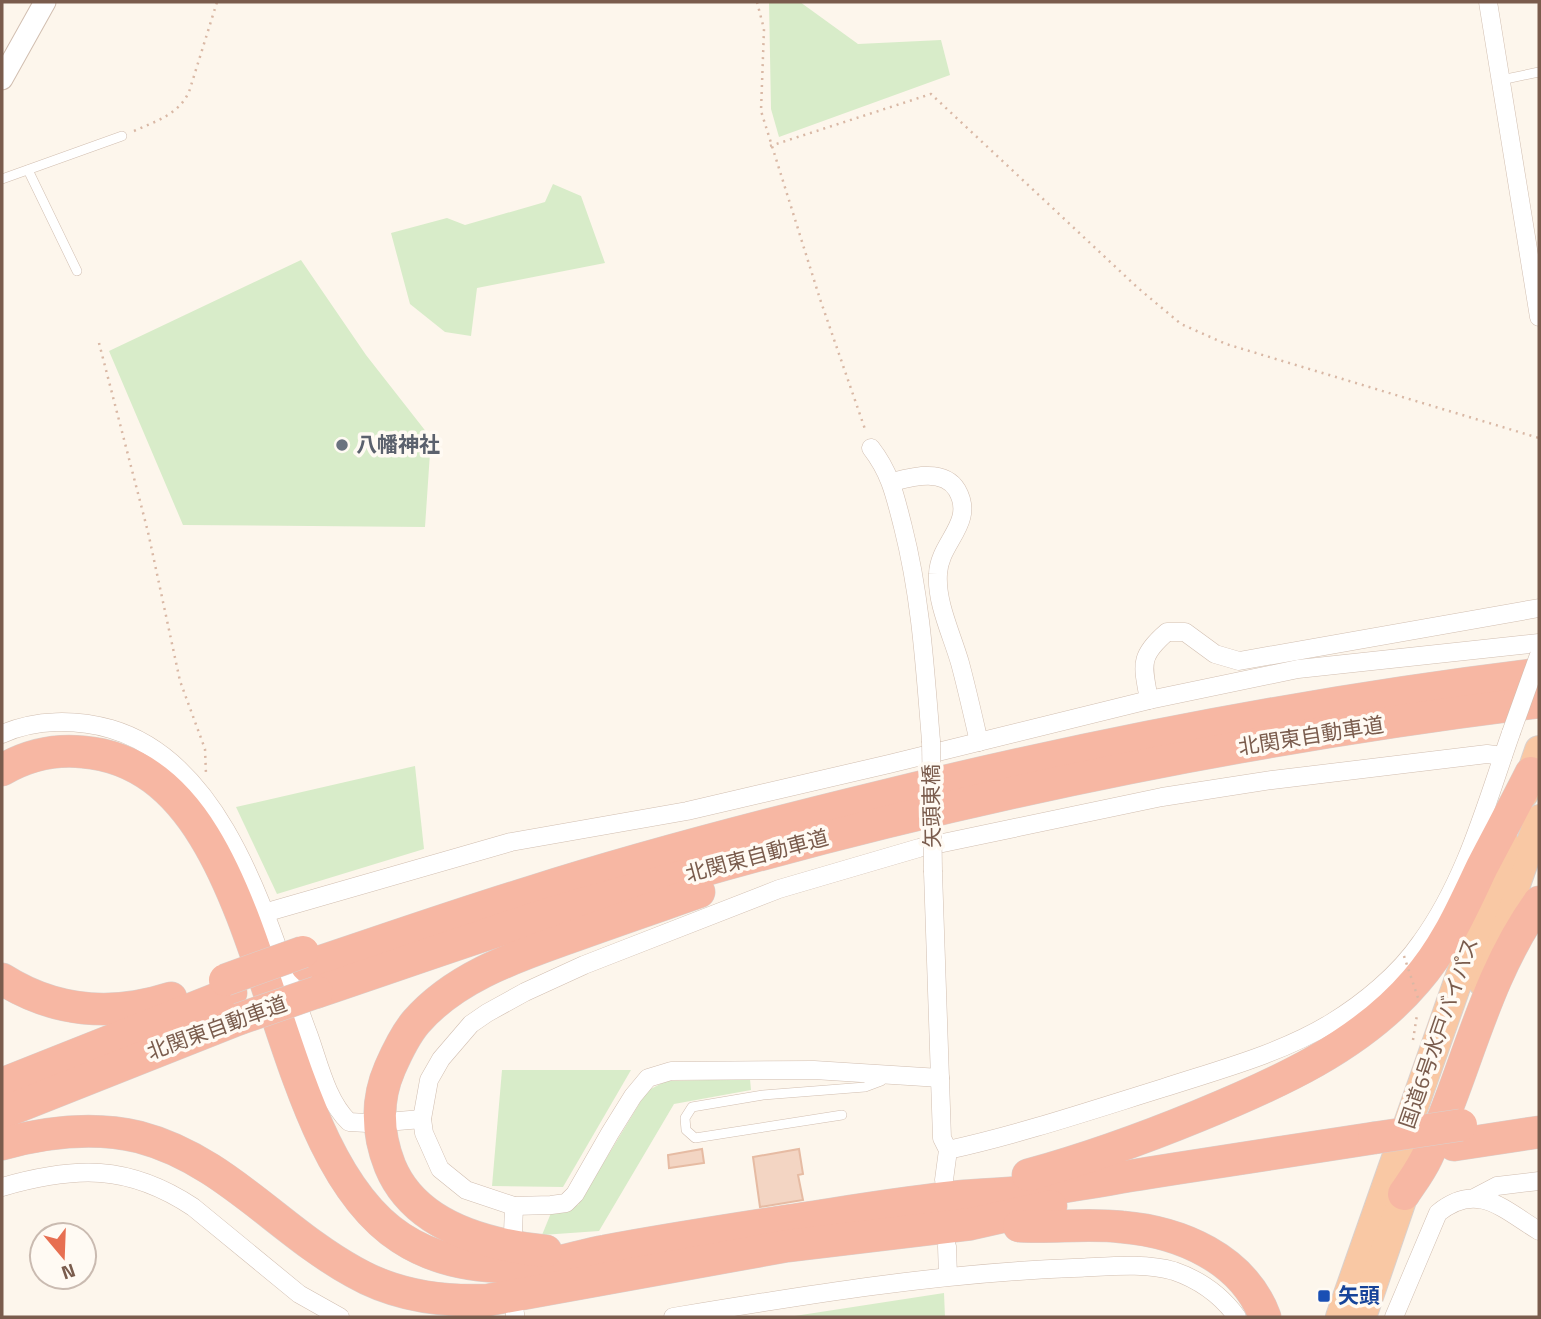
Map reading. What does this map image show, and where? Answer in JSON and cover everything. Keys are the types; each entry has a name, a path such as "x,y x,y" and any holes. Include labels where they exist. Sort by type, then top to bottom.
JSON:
{"highway":[{"name":"北関東自動車道","path":"2,1084 232,998 532,891 771,824 1065,754 1258,716 1539,674"},
{"name":"北関東自動車道","path":"309,970 541,916 775,850 921,813 1073,779 1263,742 1539,702"},
{"path":"2,770 28,758 50,752 98,753 118,759 159,784 196,824 210,846 235,899 305,1096 330,1153 353,1192 385,1227 405,1241 447,1259 469,1264 536,1266 580,1255 690,1235 1458,1135 1539,1114"},
{"path":"2,1144 60,1132 87,1131 139,1137 178,1152 227,1179 329,1258 374,1282 418,1295 449,1300 488,1300 521,1307 787,1246 960,1200 1106,1151 1223,1106 1312,1062 1349,1040 1379,1018 1417,981 1458,920 1535,762"},
{"name":"国道6号水戸バイパス","path":"1340,1317 1535,762"},
{"path":"2,794 16,784 37,776 55,771 78,771 97,774 132,788 160,809 189,845 220,905 305,1136 339,1197 372,1234 396,1252 429,1267 460,1276 521,1307"},
{"path":"580,1255 481,1240 429,1214 404,1189 385,1152 380,1125 380,1101 384,1082 393,1062 417,1021 463,983 516,957 783,865 1073,779"},
{"name":"国道6号水戸バイパス","path":"1362,1317 1539,819"},
{"path":"1404,1194 1426,1159 1496,980 1511,948 1539,902"},
{"path":"2,979 45,1001 96,1009 131,1007 164,1000 232,998 309,970"},
{"name":"北関東自動車道","path":"2,1113 232,998"},
{"path":"1458,1135 1539,1132"},
{"path":"960,1200 1177,1237 1201,1248 1237,1275 1252,1292 1265,1317"}],"street":[{"path":"2,79 45,2"},
{"path":"1488,2 1539,317"},
{"name":"矢頭東橋","path":"871,448 885,466 892,482 922,623 931,741 942,1138 948,1150 960,1200"},
{"path":"892,482 925,476 944,478 955,486 961,498 964,512 959,528 940,558 937,575 939,594 967,687 979,742"},
{"path":"1149,700 1143,664 1152,645 1167,632 1185,632 1215,654 1239,661 1539,608"},
{"path":"264,913 511,842 687,811 1149,700 1298,669 1539,643"},
{"path":"948,1150 1084,1112 1247,1059 1296,1041 1330,1024 1358,1005 1388,979 1421,943 1445,903 1481,822 1539,654"},
{"path":"2,734 37,724 94,724 121,732 170,760 208,804 241,861 264,913 340,1114 349,1122 367,1123"},
{"path":"940,1078 814,1070 671,1071 648,1078 616,1124 575,1194 566,1203 514,1206 466,1190 440,1169 424,1133 422,1119 429,1080 441,1059 471,1024 488,1013 525,992 584,965 779,889 919,848 1162,797 1487,754 1503,756"},
{"path":"398,1121 422,1119"},
{"path":"2,1187 34,1178 91,1171 138,1179 175,1195 193,1207 299,1294 335,1317"},
{"path":"1394,1317 1438,1213 1450,1203 1476,1197 1497,1186 1539,1181"},
{"path":"1476,1197 1539,1231"},
{"path":"513,1233 514,1206"},
{"path":"947,1246 948,1276"},
{"path":"673,1317 948,1276 1016,1270 1148,1268 1173,1271 1214,1292 1237,1317"}],"lane":[{"path":"1501,80 1539,72"},
{"path":"2,179 122,136"},
{"path":"28,170 77,271"},
{"path":"842,1115 695,1138 686,1130 685,1118 692,1107 763,1095 865,1087 881,1081 887,1074"}],"path":[{"path":"122,136 167,117 183,105 217,2"},
{"path":"757,2 764,29 761,111 770,146 871,448"},
{"path":"770,146 932,94 1138,288 1181,324 1226,344 1539,438"},
{"path":"99,343 148,532 180,681 205,749 208,804"},
{"path":"1404,956 1419,1001"},
{"path":"1412,1046 1417,1013"}],"green space":[{"path":"769,2 800,2 858,44 941,40 950,75 779,137 771,109"},
{"path":"553,184 581,196 605,263 477,288 471,336 445,332 410,304 391,233 447,218 465,225 545,202"},
{"path":"301,260 366,355 431,438 425,527 183,525 109,351"},
{"path":"415,766 424,849 277,894 236,807"},
{"path":"502,1070 631,1070 563,1187 492,1186"},
{"path":"750,1079 751,1090 674,1104 599,1231 542,1235 551,1213 578,1205 647,1091 666,1081"},
{"path":"944,1293 945,1317 788,1317"}],"building":[{"path":"702,1149 704,1163 669,1168 668,1155"},
{"path":"799,1149 803,1174 798,1175 803,1200 760,1207 753,1157"}],"place":[{"name":"八幡神社","path":"342,445"},
{"name":"矢頭","path":"1324,1296"}]}
